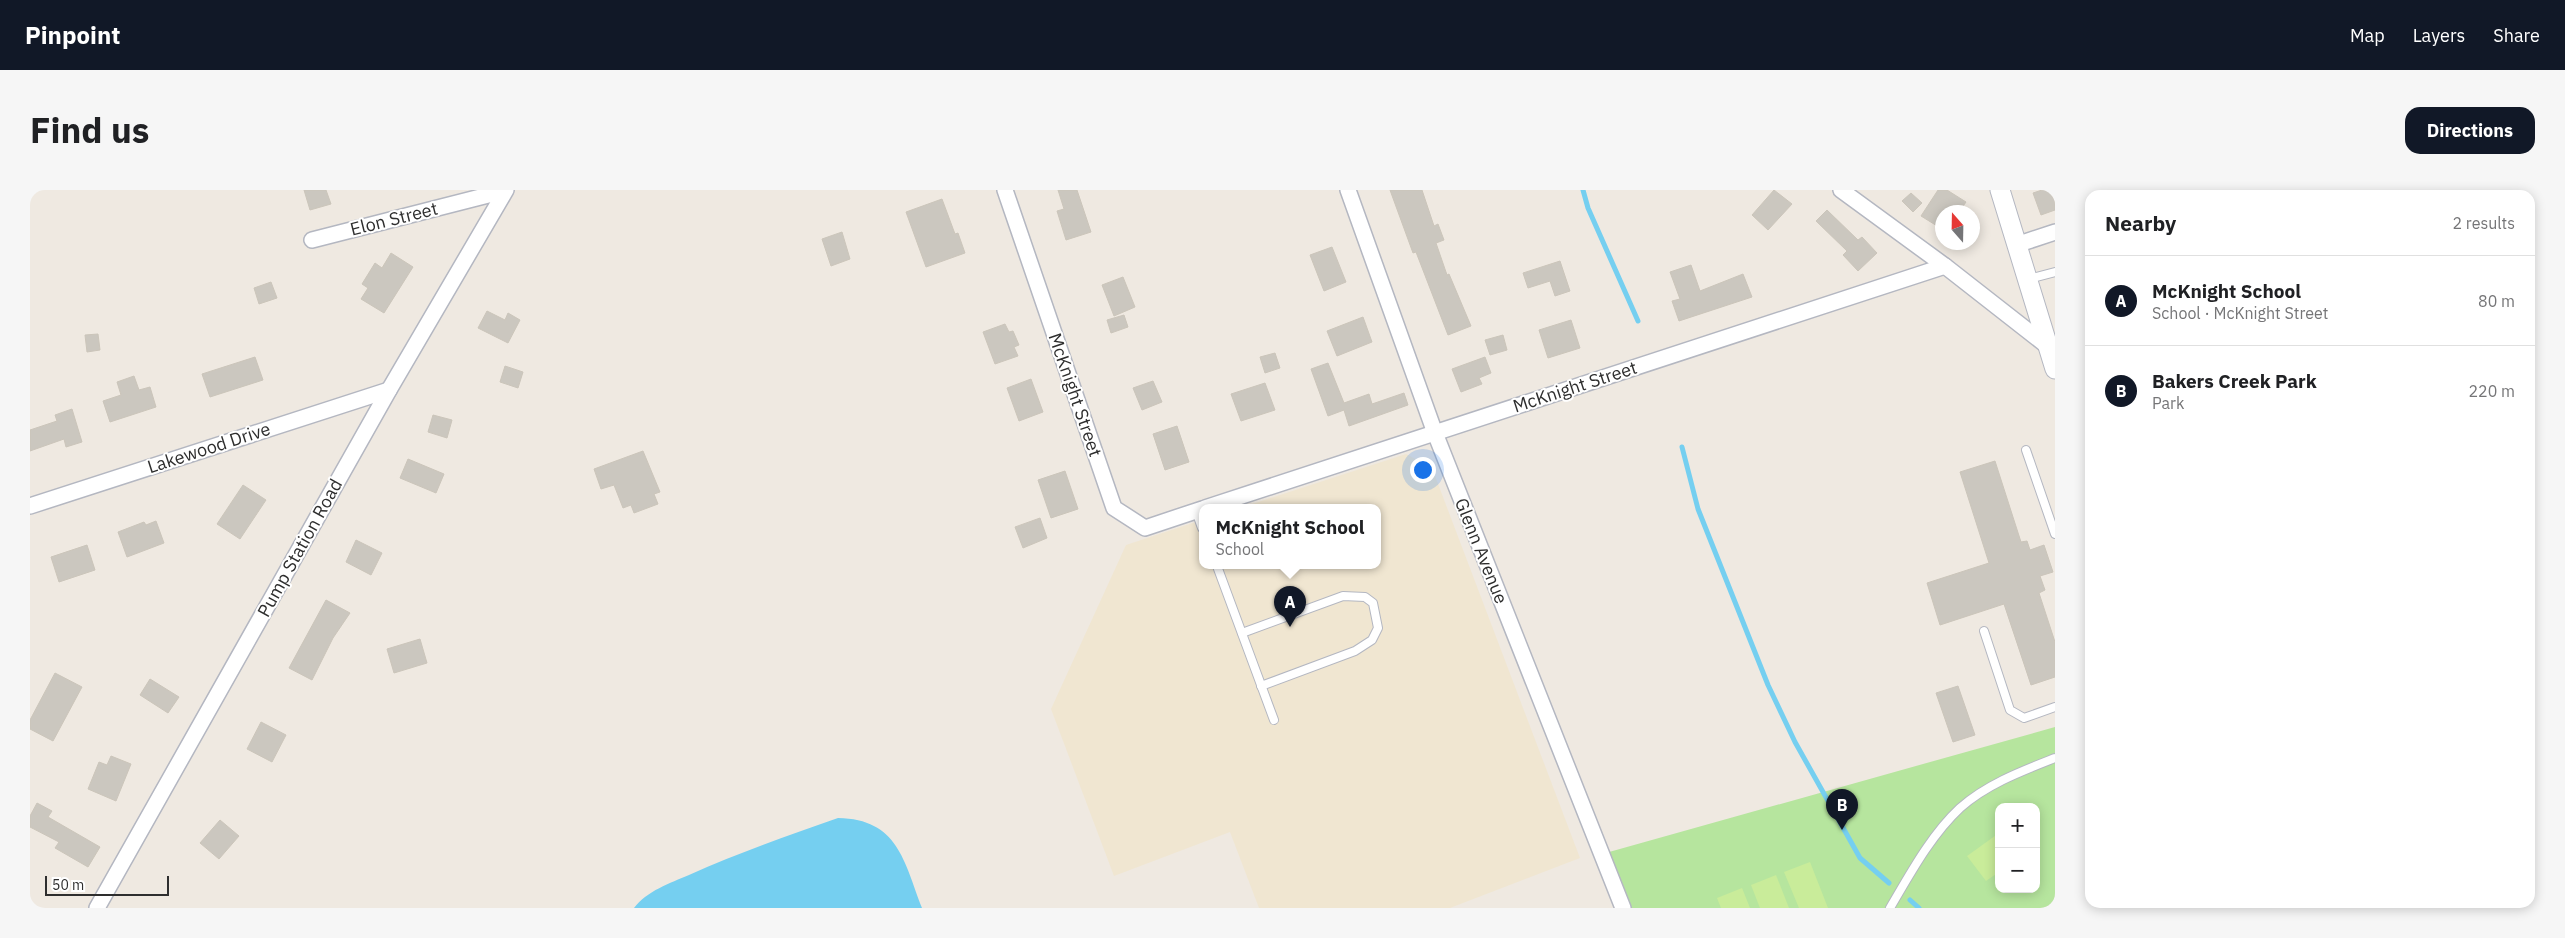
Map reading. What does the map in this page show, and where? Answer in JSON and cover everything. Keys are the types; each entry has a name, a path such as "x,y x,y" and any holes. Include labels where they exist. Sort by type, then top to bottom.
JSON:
{"street":[{"name":"Elon Street","path":"312,240 505,190"},
{"name":"Pump Station Road","path":"97,908 389,390 505,190"},
{"name":"McKnight Street","path":"1005,190 1114,508 1145,528 1199,511"},
{"name":"Glenn Avenue","path":"1348,190 1435,433 1623,908"},
{"path":"1841,190 1945,266 2046,345"},
{"path":"2000,190 2046,345 2055,369"},
{"path":"2016,245 2055,232"},
{"name":"McKnight Street","path":"1219,504 1945,266"},
{"name":"Lakewood Drive","path":"30,506 389,390"}],"lane":[{"path":"2027,280 2055,272"},
{"path":"2026,450 2055,534"},
{"path":"1218,569 1274,720"},
{"path":"1242,633 1344,596 1365,597 1373,603 1378,628 1372,640 1355,652 1261,686"},
{"path":"1984,631 2010,710 2024,718 2055,708"},
{"path":"1890,908 1915,866 1960,808 1995,784 2021,771 2055,758"}],"shaded area":[{"path":"1406,454 1432,468 1580,858 1450,908 1259,908 1230,832 1114,876 1051,709 1126,545 1199,521 1199,569 1381,569 1381,504 1252,504"}],"green space":[{"path":"2055,727 2055,908 1623,908 1602,854"},
{"path":"1995,836 1995,875 1986,881 1967,856"},
{"path":"1810,862 1828,908 1799,908 1784,872"},
{"path":"1776,875 1789,908 1760,908 1751,885"},
{"path":"1742,888 1750,908 1721,908 1717,898"}],"water":[{"path":"838,818 858,820 874,826 886,835 896,846 903,859 922,908 634,908 652,892 674,881 744,852"}],"building":[{"path":"304,190 326,190 331,204 310,210"},
{"path":"1058,190 1077,190 1091,232 1066,240 1057,211 1064,209"},
{"path":"1390,190 1422,190 1434,226 1438,224 1444,240 1436,243 1447,275 1449,274 1471,326 1448,335 1416,252 1413,253"},
{"path":"1774,190 1792,204 1768,230 1752,215"},
{"path":"1938,190 1947,190 1966,202 1964,205 1935,205 1935,225 1921,216"},
{"path":"2042,190 2055,190 2055,210 2041,215 2033,193"},
{"path":"1911,193 1922,203 1913,212 1902,201"},
{"path":"942,199 955,234 958,233 965,253 926,267 906,212"},
{"path":"1827,210 1858,240 1862,237 1877,253 1858,271 1843,255 1847,251 1816,221"},
{"path":"842,232 850,259 831,266 822,239"},
{"path":"1332,247 1346,282 1324,291 1310,255"},
{"path":"391,253 413,267 384,313 361,299 368,288 362,284 375,263 382,268"},
{"path":"1560,261 1570,291 1555,296 1550,281 1528,288 1523,273"},
{"path":"1691,265 1700,291 1743,274 1752,297 1679,321 1672,301 1680,299 1670,272"},
{"path":"1123,277 1135,307 1114,316 1102,285"},
{"path":"271,282 277,298 259,304 254,288"},
{"path":"487,311 505,320 508,313 520,320 508,343 478,328"},
{"path":"1124,315 1128,327 1111,333 1107,320"},
{"path":"1363,317 1372,342 1337,356 1327,331"},
{"path":"1571,320 1580,348 1548,358 1539,330"},
{"path":"1005,324 1009,332 1013,331 1019,345 1014,347 1018,356 995,364 983,332"},
{"path":"98,334 100,350 87,352 85,335"},
{"path":"1503,335 1507,350 1490,355 1485,340"},
{"path":"1275,353 1280,368 1265,373 1260,357"},
{"path":"255,357 263,380 210,397 202,374"},
{"path":"1485,357 1491,373 1479,378 1482,384 1461,392 1452,369"},
{"path":"1328,363 1344,403 1369,394 1372,404 1404,393 1408,405 1349,426 1344,410 1328,416 1311,369"},
{"path":"505,366 523,372 518,388 500,382"},
{"path":"134,376 139,390 150,387 156,407 110,422 103,401 121,395 117,382"},
{"path":"1031,379 1043,412 1019,421 1007,388"},
{"path":"1153,381 1162,402 1142,410 1133,388"},
{"path":"1265,383 1275,410 1241,421 1231,394"},
{"path":"72,409 82,442 66,447 64,439 30,451 30,430 57,421 55,415"},
{"path":"433,415 452,420 447,438 428,432"},
{"path":"1177,426 1189,462 1165,470 1153,434"},
{"path":"643,451 660,492 654,494 658,504 634,513 631,505 623,508 614,485 601,489 594,469"},
{"path":"408,459 444,474 436,493 400,478"},
{"path":"1995,461 2021,542 2027,541 2030,550 2044,545 2053,572 2040,576 2045,590 2039,593 2055,642 2055,677 2031,685 2004,604 1940,625 1927,583 1989,563 1960,472"},
{"path":"1065,471 1078,509 1051,518 1038,480"},
{"path":"243,485 266,500 240,539 217,524"},
{"path":"1040,518 1047,538 1023,548 1015,527"},
{"path":"156,521 164,543 127,557 118,532 144,522 146,525"},
{"path":"356,540 382,553 371,575 346,562"},
{"path":"87,545 95,570 59,582 51,557"},
{"path":"326,600 350,613 333,638 312,680 289,668"},
{"path":"420,639 427,663 394,673 387,649"},
{"path":"55,673 82,687 53,741 30,729 30,720"},
{"path":"150,679 179,697 168,713 140,695"},
{"path":"1958,686 1975,735 1953,742 1936,693"},
{"path":"261,722 286,735 272,762 247,749"},
{"path":"111,756 131,764 116,801 88,789 99,762 107,765"},
{"path":"37,803 52,811 48,817 100,847 88,867 55,848 59,842 30,827 30,816"},
{"path":"220,820 239,836 219,859 200,843"}],"waterway":[{"path":"1583,190 1588,208 1638,321"},
{"path":"1682,447 1698,509 1768,685 1795,742 1860,858 1889,883"},
{"path":"1910,900 1919,908"}],"place":[{"name":"McKnight School","path":"1290,627"},
{"name":"Bakers Creek Park","path":"1842,830"}]}
